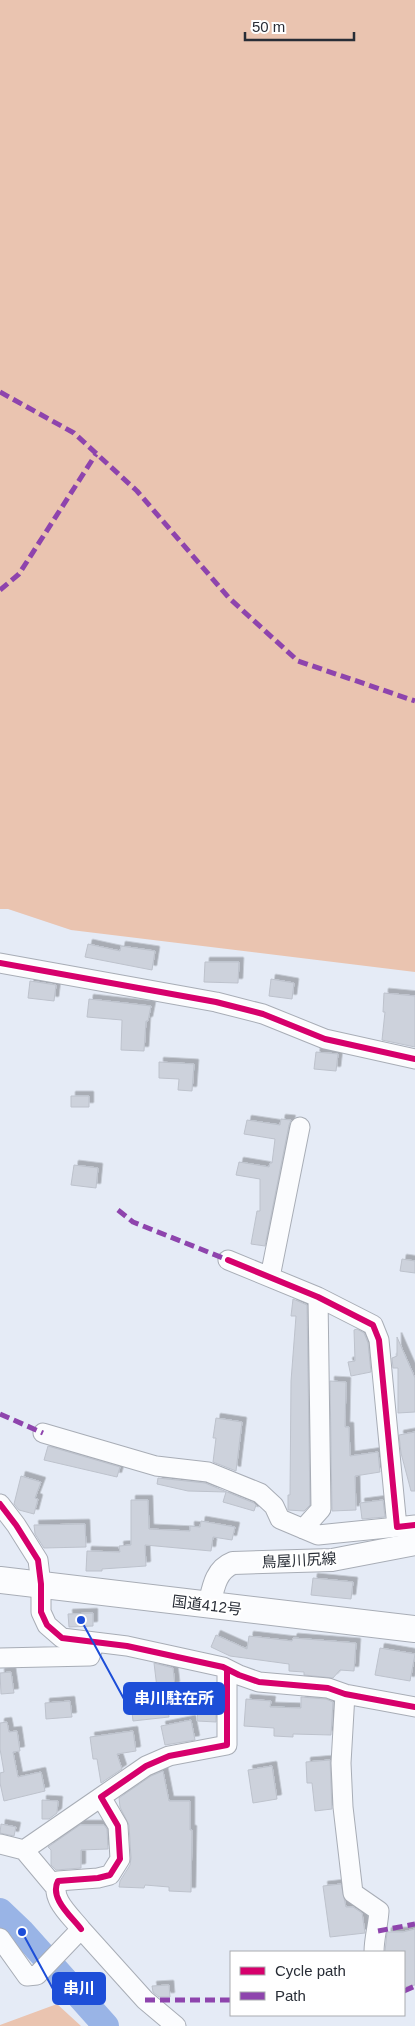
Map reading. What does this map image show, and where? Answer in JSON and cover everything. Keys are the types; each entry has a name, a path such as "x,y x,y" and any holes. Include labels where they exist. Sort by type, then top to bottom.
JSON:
{"highway":[{"name":"国道412号","path":"0,1580 415,1629"}],"main road":[{"name":"鳥屋川尻線","path":"209,1606 219,1574 233,1563 332,1560 415,1544"}],"street":[{"path":"0,963 216,1002 263,1014 324,1038 415,1059"},
{"path":"270,1277 300,1127"},
{"path":"43,1433 156,1466 208,1472 260,1492 274,1506 280,1519 318,1535 406,1526 379,1340 373,1325 318,1296 228,1260"},
{"path":"303,1529 321,1509 318,1296"},
{"path":"0,1504 16,1524 38,1560 41,1584 41,1612 47,1625 62,1638 127,1646 227,1669 259,1682 328,1688 345,1694 415,1707"},
{"path":"0,1658 90,1656 95,1642"},
{"path":"24,1850 146,1766 169,1756 227,1746 227,1669"},
{"path":"345,1694 341,1763 343,1807 354,1893 379,1911 378,1931 374,1937 374,1951"},
{"path":"102,1797 118,1826 120,1859 110,1875 98,1878 58,1881 55,1887 56,1897 79,1932 145,2000 176,2026"},
{"path":"0,1844 24,1850 55,1887"},
{"path":"0,1938 27,1976 37,1975 79,1932"}],"shaded area":[{"path":"0,0 415,0 415,972 71,930 8,909 0,909"},
{"path":"57,2004 81,2026 0,2026 0,2025"}],"building":[{"path":"88,944 120,951 121,946 155,951 152,970 85,957"},
{"path":"205,962 239,962 238,983 204,982"},
{"path":"271,979 294,983 292,999 269,996"},
{"path":"30,981 56,985 54,1001 28,998"},
{"path":"384,993 415,996 415,1047 382,1040 385,1012 383,1012"},
{"path":"89,999 151,1006 148,1021 146,1021 144,1051 121,1050 122,1020 87,1017"},
{"path":"316,1052 338,1054 336,1071 314,1069"},
{"path":"159,1062 194,1064 192,1091 178,1090 179,1079 159,1078"},
{"path":"71,1096 89,1096 89,1107 71,1107"},
{"path":"281,1119 291,1120 265,1246 251,1244 257,1211 260,1211 260,1179 236,1175 239,1162 269,1167 270,1163 272,1163 275,1139 244,1134 247,1120 280,1125"},
{"path":"74,1165 98,1168 96,1188 71,1185"},
{"path":"402,1259 415,1261 415,1273 400,1271"},
{"path":"293,1299 307,1305 310,1505 304,1511 288,1510 288,1495 290,1495 291,1381 296,1316 291,1316"},
{"path":"357,1329 364,1333 368,1343 371,1372 351,1376 348,1362 355,1361 354,1330"},
{"path":"397,1337 415,1378 415,1412 398,1413 398,1368 393,1368 392,1358 397,1356"},
{"path":"330,1381 346,1382 345,1427 349,1427 350,1456 378,1452 380,1472 355,1476 356,1510 332,1511"},
{"path":"216,1418 242,1422 236,1471 213,1462 216,1438 213,1438"},
{"path":"415,1432 415,1491 411,1491 401,1453 399,1435"},
{"path":"48,1446 120,1467 117,1477 44,1460"},
{"path":"21,1476 41,1482 35,1498 38,1499 34,1514 19,1510 14,1504"},
{"path":"158,1478 205,1483 254,1503 256,1505 254,1511 223,1502 226,1492 188,1491 157,1484"},
{"path":"131,1500 148,1500 149,1529 190,1531 190,1526 200,1527 201,1521 235,1527 232,1540 213,1537 211,1551 145,1545 146,1566 86,1571 87,1551 120,1552 119,1546 131,1545"},
{"path":"383,1500 385,1517 362,1519 360,1503"},
{"path":"85,1524 86,1547 44,1548 35,1534 34,1525"},
{"path":"313,1578 353,1582 351,1599 311,1595"},
{"path":"93,1613 93,1626 69,1627 68,1614"},
{"path":"216,1635 247,1649 249,1636 292,1641 293,1638 356,1643 354,1671 340,1670 333,1678 304,1675 304,1672 289,1671 289,1664 230,1656 211,1647"},
{"path":"380,1648 415,1654 410,1681 375,1675"},
{"path":"154,1663 173,1668 175,1686 157,1688"},
{"path":"11,1672 14,1693 1,1694 0,1673"},
{"path":"166,1692 169,1717 133,1721 130,1696"},
{"path":"301,1697 326,1699 333,1702 331,1735 293,1734 293,1737 274,1736 274,1728 244,1726 246,1699 271,1701 270,1707 301,1708"},
{"path":"70,1701 72,1717 46,1719 45,1703"},
{"path":"198,1705 216,1706 216,1722 197,1721"},
{"path":"191,1720 195,1740 165,1745 161,1726"},
{"path":"7,1722 9,1732 17,1731 20,1751 13,1752 18,1777 41,1772 45,1791 4,1801 0,1783 0,1773 4,1772 0,1749 0,1723"},
{"path":"133,1731 136,1751 117,1754 122,1769 101,1783 97,1759 93,1759 90,1737"},
{"path":"330,1760 332,1809 315,1811 312,1783 307,1783 306,1762"},
{"path":"272,1766 277,1799 253,1803 248,1770"},
{"path":"163,1771 169,1801 190,1801 190,1830 192,1830 191,1892 169,1891 169,1887 145,1885 144,1888 119,1887 120,1881 130,1865 131,1858 129,1825 120,1807 119,1798 151,1776"},
{"path":"42,1800 58,1801 57,1813 49,1819 42,1819"},
{"path":"1,1824 16,1827 14,1836 0,1833"},
{"path":"80,1825 104,1825 107,1829 108,1849 81,1850 81,1868 56,1870 51,1865 51,1850 48,1847"},
{"path":"341,1884 346,1907 353,1907 362,1913 365,1933 330,1937 323,1886"},
{"path":"415,1929 415,1985 405,1987 405,1951 385,1951 387,1932 403,1932"},
{"path":"169,1985 170,1997 159,1997 153,1992 152,1986"}],"waterway":[{"path":"0,1911 22,1932 106,2026"}],"marked path":[{"path":"0,392 74,433 137,491 229,598 298,661 415,701"},
{"path":"0,590 19,574 96,454"},
{"path":"118,1210 133,1222 228,1260"},
{"path":"0,1414 43,1433"},
{"path":"378,1931 415,1924"},
{"path":"405,1991 415,1986"},
{"path":"145,2000 230,2000"}],"cycle path":[{"path":"0,963 216,1002 263,1014 325,1039 415,1059"},
{"path":"228,1260 318,1297 373,1325 379,1340 397,1527 415,1525"},
{"path":"0,1504 38,1560 41,1584 41,1612 47,1625 62,1638 127,1646 223,1667 259,1682 328,1688 345,1694 415,1707"},
{"path":"81,1929 62,1906 56,1894 56,1887 58,1881 98,1878 110,1875 120,1859 118,1826 101,1797 146,1766 169,1756 227,1745 227,1669"}],"place":[{"name":"串川駐在所","path":"81,1620"},
{"name":"串川","path":"22,1932"}]}
